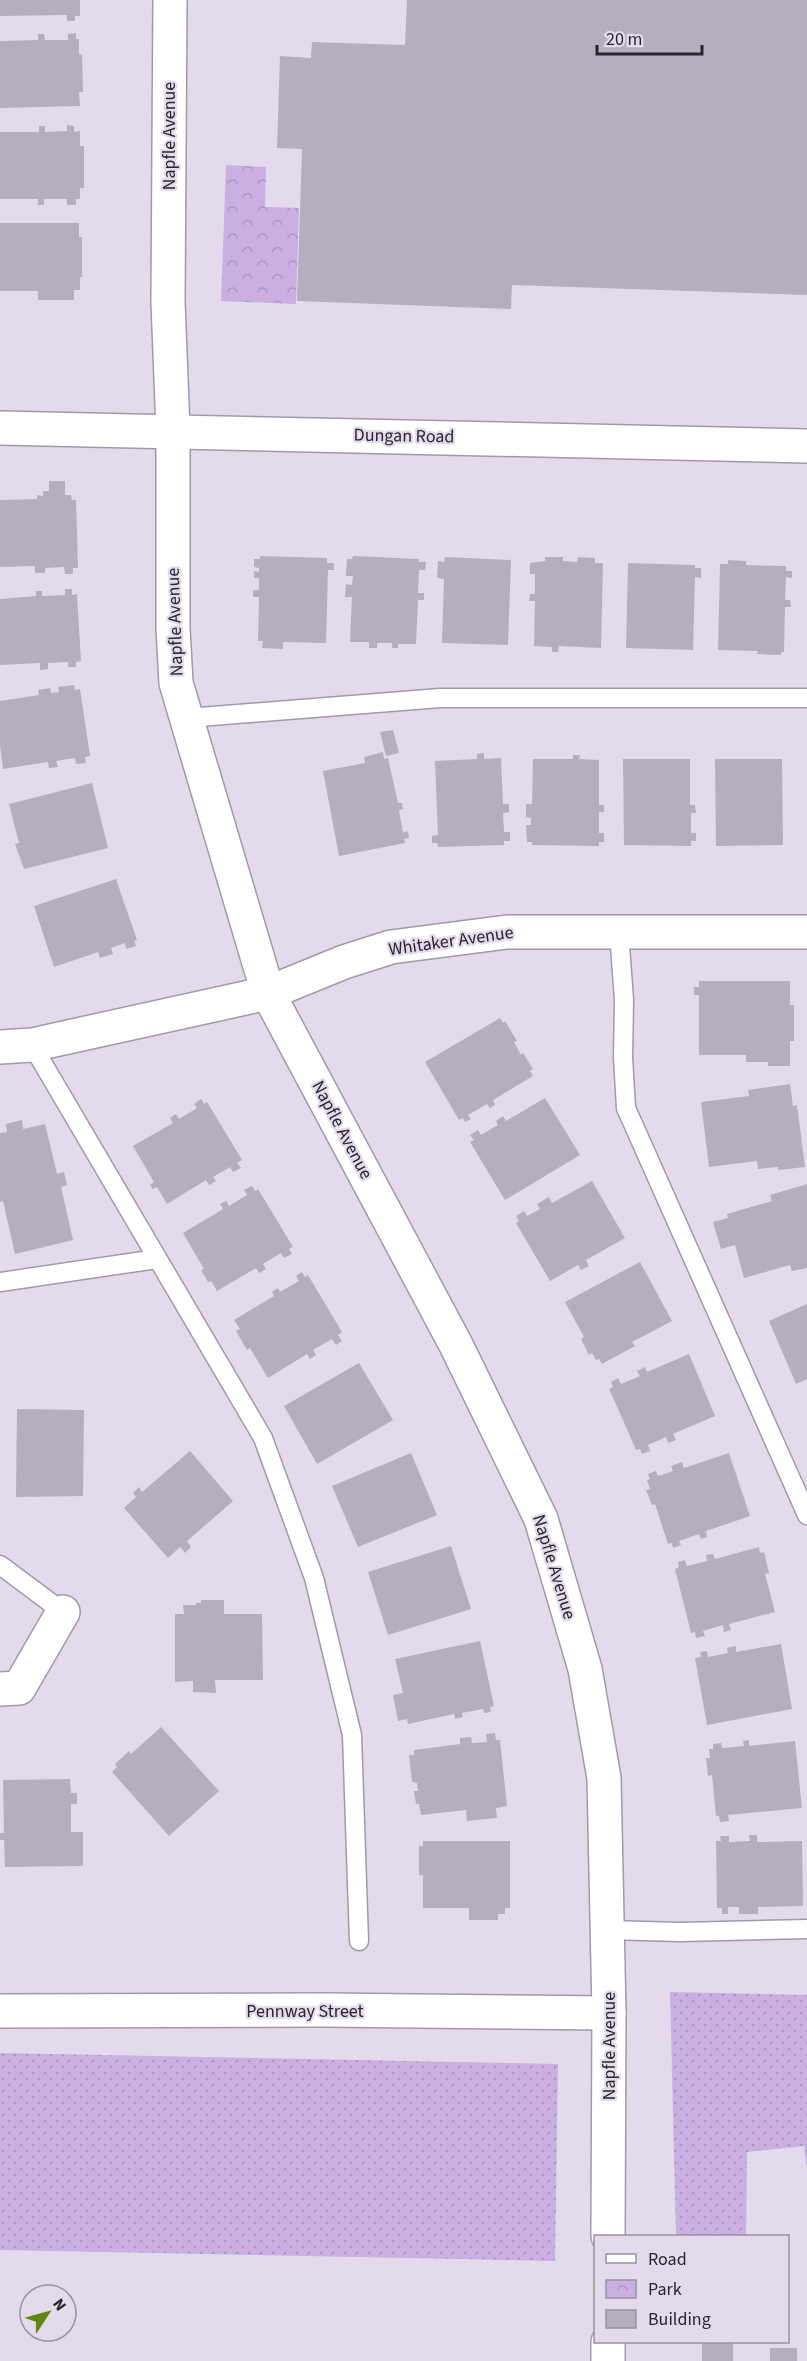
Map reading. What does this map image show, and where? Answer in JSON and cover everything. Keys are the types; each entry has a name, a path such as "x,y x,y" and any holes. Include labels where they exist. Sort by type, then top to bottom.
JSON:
{"street":[{"name":"Napfle Avenue","path":"170,0 168,302 173,430 173,628 176,683 268,993 456,1345 541,1519 585,1669 604,1778 609,2013 608,2235"},
{"name":"Dungan Road","path":"0,428 173,430 807,446"},
{"name":"Whitaker Avenue","path":"0,1047 32,1045 268,993 344,962 392,947 507,932 807,932"},
{"path":"0,1689 19,1688 63,1612"},
{"name":"Pennway Street","path":"0,2011 324,2010 609,2013"},
{"path":"608,2343 608,2361"}],"lane":[{"path":"187,718 440,698 807,698"},
{"path":"619,932 624,1000 623,1057 626,1108 807,1515"},
{"path":"32,1045 263,1438 314,1578 352,1735 359,1941"},
{"path":"0,1282 157,1259"},
{"path":"0,1565 63,1612"},
{"path":"608,1930 681,1932 807,1929"}],"green space":[{"path":"226,165 266,167 265,207 299,208 296,304 221,301"},
{"path":"670,1992 807,1995 807,2170 804,2146 747,2152 746,2235 676,2235"},
{"path":"0,2053 558,2064 555,2261 0,2250"}],"building":[{"path":"0,0 80,0 80,16 75,16 75,21 67,21 67,15 0,16"},
{"path":"407,0 807,0 807,295 512,285 511,309 297,301 302,149 277,148 280,56 311,58 312,42 405,45"},
{"path":"76,33 76,39 79,39 79,54 82,55 83,92 79,92 80,106 0,108 0,41 38,40 38,34 44,34 45,40 68,40 68,34"},
{"path":"67,125 74,126 74,132 80,131 80,146 84,146 84,188 80,188 80,199 76,199 76,205 67,205 67,199 44,199 44,205 38,205 38,199 0,199 0,132 39,132 39,126 45,126 45,132 67,131"},
{"path":"0,223 79,223 79,237 82,237 82,277 80,277 80,290 74,290 74,300 38,300 38,291 0,291"},
{"path":"49,481 65,481 65,495 71,495 72,500 76,500 78,568 73,568 73,574 65,574 64,567 45,568 45,573 35,573 35,566 0,567 0,500 37,499 37,495 43,496 43,491 49,491"},
{"path":"260,556 327,558 327,563 334,563 334,570 328,570 326,643 283,642 283,649 262,648 263,641 258,641 259,597 253,597 253,590 259,590 259,578 254,578 254,571 259,572 259,568 254,567 254,559 260,559"},
{"path":"353,556 419,559 419,562 426,562 425,570 419,570 418,593 424,593 424,600 418,600 416,644 398,644 398,648 392,648 392,643 377,643 377,648 369,648 369,642 350,642 352,597 345,597 346,584 352,585 353,576 346,576 347,559 352,559"},
{"path":"445,557 511,560 508,645 442,643 444,579 437,578 438,561 444,562"},
{"path":"545,557 563,557 563,561 577,562 578,557 595,558 595,563 603,563 601,648 559,646 558,652 552,652 552,647 534,646 535,601 529,601 530,594 535,594 535,574 530,574 530,563 545,561"},
{"path":"728,560 746,561 746,565 786,566 786,571 792,571 792,578 786,577 785,600 790,600 791,607 785,607 784,652 781,652 781,655 757,654 758,651 718,650 720,564 728,564"},
{"path":"628,563 695,565 695,568 701,568 701,578 695,577 693,650 626,648"},
{"path":"65,589 72,589 72,595 77,594 81,661 76,662 76,667 68,667 68,662 48,663 48,669 40,670 40,663 0,665 0,599 36,596 36,591 42,591 42,596 65,595"},
{"path":"74,685 75,690 80,689 90,756 85,757 86,763 76,764 75,758 56,761 58,767 49,768 48,762 3,769 0,745 0,701 39,695 38,690 50,688 51,693 59,692 58,687"},
{"path":"393,730 399,753 386,756 380,732"},
{"path":"383,752 384,759 388,758 398,803 402,803 403,809 399,810 403,833 408,831 409,838 404,839 405,843 339,856 323,771 365,763 364,757"},
{"path":"484,753 484,759 501,758 503,804 509,804 509,812 503,813 504,832 510,832 510,841 504,841 504,845 438,847 437,843 432,843 432,836 438,835 435,761 477,759 477,754"},
{"path":"573,755 580,755 579,759 599,760 599,805 604,805 604,812 599,812 599,833 604,833 604,842 599,842 599,846 532,845 532,842 527,842 526,825 531,825 531,818 526,817 526,804 532,804 533,759 573,759"},
{"path":"623,759 690,759 690,805 695,805 696,813 691,813 691,833 696,833 696,841 691,841 691,846 624,845"},
{"path":"715,759 782,759 783,845 716,846"},
{"path":"92,783 108,848 24,869 15,844 19,843 9,804"},
{"path":"116,879 137,940 134,941 136,946 126,949 125,943 111,948 113,954 100,958 98,952 54,967 34,906"},
{"path":"699,981 790,981 790,1005 794,1005 794,1041 790,1041 790,1066 768,1066 768,1062 746,1062 746,1055 699,1055 699,995 694,995 694,987 699,987"},
{"path":"500,1018 503,1023 505,1021 517,1041 514,1042 521,1055 523,1053 533,1069 530,1071 533,1076 493,1100 495,1105 490,1108 487,1104 468,1115 471,1119 465,1122 463,1118 459,1120 425,1062"},
{"path":"790,1084 793,1106 797,1105 805,1167 778,1170 778,1167 758,1169 757,1161 709,1167 701,1102 749,1096 748,1090"},
{"path":"545,1098 580,1155 505,1200 470,1142 474,1140 470,1135 478,1130 481,1135 498,1125 496,1121 503,1116 506,1121"},
{"path":"201,1099 204,1104 207,1102 242,1160 237,1163 241,1168 233,1172 230,1167 213,1177 216,1181 209,1185 206,1180 167,1204 157,1187 153,1189 150,1185 154,1182 133,1146 173,1123 170,1118 176,1114 179,1119 197,1108 194,1104"},
{"path":"22,1120 23,1129 45,1124 57,1174 64,1172 67,1185 61,1187 73,1240 15,1254 3,1201 0,1202 0,1133 7,1132 6,1124"},
{"path":"592,1181 625,1238 586,1260 589,1266 581,1270 578,1265 550,1281 516,1223 519,1221 516,1216 524,1211 527,1216 540,1209 537,1204 549,1197 552,1203"},
{"path":"807,1184 807,1268 792,1271 790,1265 744,1278 735,1245 721,1249 713,1222 728,1218 727,1214 772,1201 770,1195"},
{"path":"252,1186 255,1191 258,1189 293,1247 289,1249 292,1254 284,1258 281,1253 263,1264 266,1269 259,1273 256,1268 217,1291 211,1281 208,1282 201,1270 204,1269 183,1233 223,1209 220,1204 226,1201 229,1206 247,1195 244,1190"},
{"path":"640,1262 672,1321 632,1342 635,1346 602,1364 592,1353 589,1355 581,1339 584,1337 565,1302"},
{"path":"302,1272 305,1277 308,1275 342,1332 338,1335 342,1341 336,1345 332,1339 313,1350 316,1355 310,1359 307,1354 268,1378 250,1348 247,1350 236,1331 240,1329 234,1320 274,1296 272,1292 278,1288 280,1292 299,1281 296,1276"},
{"path":"807,1304 807,1379 796,1384 769,1321"},
{"path":"689,1354 715,1416 673,1434 676,1440 668,1443 666,1437 648,1445 650,1451 642,1454 640,1449 636,1450 609,1389 613,1387 611,1382 618,1378 621,1384 640,1376 637,1371 645,1367 647,1372"},
{"path":"359,1363 393,1420 317,1464 284,1406"},
{"path":"17,1409 84,1410 83,1496 16,1497"},
{"path":"190,1451 233,1501 187,1541 191,1547 185,1553 180,1547 168,1558 124,1508 136,1497 133,1493 139,1487 142,1492"},
{"path":"411,1453 437,1515 358,1547 332,1486"},
{"path":"729,1453 750,1516 706,1531 707,1537 701,1539 699,1534 679,1541 681,1545 673,1548 672,1543 668,1544 655,1504 652,1505 646,1490 650,1489 648,1474 656,1471 658,1476 673,1471 671,1466 682,1462 684,1468"},
{"path":"451,1546 471,1609 388,1635 368,1572"},
{"path":"759,1547 760,1553 764,1552 769,1573 765,1574 775,1612 729,1624 731,1630 724,1632 723,1625 703,1631 705,1636 696,1638 695,1632 691,1633 675,1569 679,1567 678,1562 685,1560 687,1566 707,1561 706,1555 713,1554 715,1559"},
{"path":"201,1600 224,1600 224,1614 262,1614 263,1680 215,1680 216,1693 193,1692 193,1681 175,1682 175,1614 184,1614 183,1605 196,1605 196,1603 201,1603"},
{"path":"480,1641 494,1706 490,1707 491,1712 484,1713 483,1709 462,1713 463,1717 455,1719 454,1714 408,1724 407,1719 398,1721 393,1695 403,1693 395,1659"},
{"path":"781,1644 792,1709 707,1725 695,1658 701,1657 700,1652 707,1651 708,1657 728,1653 727,1648 736,1646 736,1652"},
{"path":"161,1727 219,1791 169,1836 112,1772 117,1767 115,1764 129,1751 131,1754"},
{"path":"495,1733 496,1740 500,1740 507,1806 496,1808 497,1818 467,1821 466,1810 421,1815 419,1804 416,1804 414,1791 418,1791 417,1783 412,1782 409,1755 414,1755 414,1750 460,1744 460,1738 471,1737 472,1743 487,1742 486,1734"},
{"path":"749,1740 749,1746 795,1741 802,1808 728,1815 729,1821 720,1822 719,1816 716,1816 712,1775 708,1776 706,1758 710,1758 709,1749 713,1749 713,1744 721,1743 722,1748 744,1746 743,1741"},
{"path":"70,1779 71,1793 77,1793 77,1804 71,1804 71,1832 83,1832 83,1866 5,1867 4,1840 0,1840 0,1833 4,1833 3,1780"},
{"path":"749,1835 757,1835 757,1842 802,1841 803,1906 758,1907 758,1914 739,1914 739,1907 728,1907 728,1914 722,1914 722,1908 717,1908 716,1841 721,1841 720,1836 729,1836 729,1842 750,1841"},
{"path":"423,1841 510,1841 510,1908 505,1908 505,1914 498,1914 498,1920 469,1920 469,1908 423,1908 423,1875 419,1875 419,1846 423,1846"},
{"path":"702,2343 733,2343 733,2361 702,2361"},
{"path":"770,2348 797,2348 797,2361 770,2361"}]}
